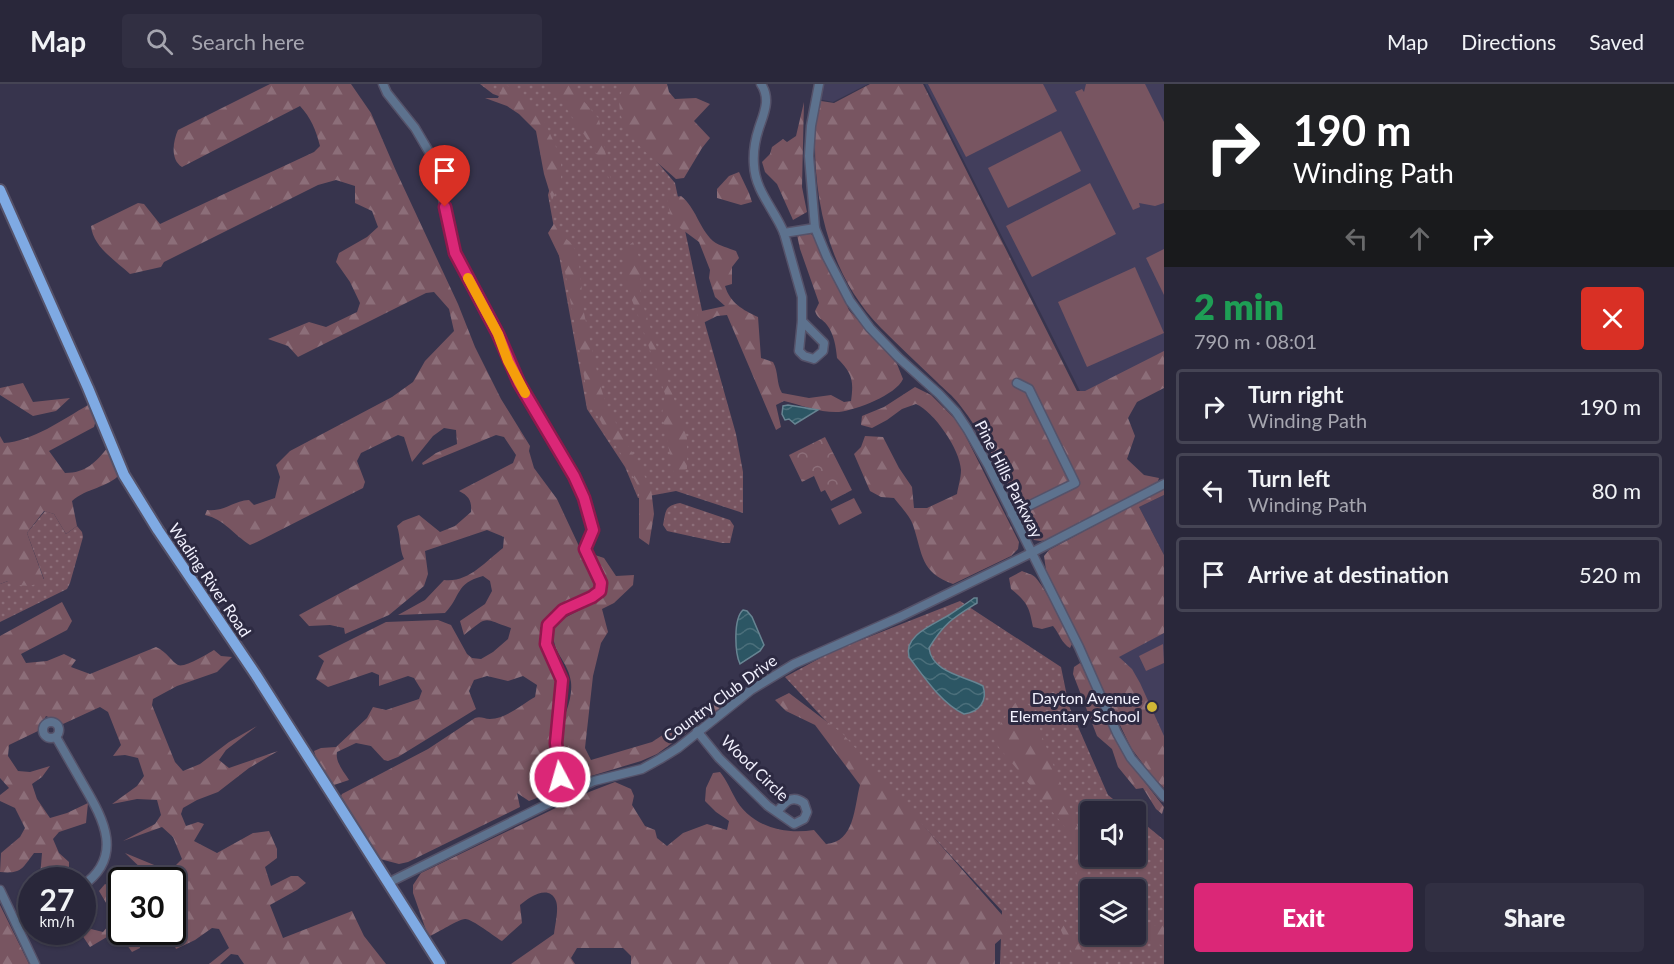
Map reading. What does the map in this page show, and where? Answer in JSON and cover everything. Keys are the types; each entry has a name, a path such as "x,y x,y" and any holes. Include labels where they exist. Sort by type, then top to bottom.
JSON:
{"main road":[{"name":"Wading River Road","path":"0,190 124,475 158,530 260,681 440,964"}],"street":[{"path":"383,84 387,93 415,128 435,162 455,253 498,334 519,383 574,476 584,498 593,530 585,549 601,583 600,591 563,610 548,625 546,644 562,680 556,743 560,777 569,793"},
{"path":"761,84 765,90 766,111 758,129 754,168 768,206 779,220 784,232 802,297 802,321"},
{"name":"Pine Hills Parkway","path":"819,84 811,126 809,156 815,228 827,257 850,301 870,328 956,412 988,465 1079,647 1117,733 1131,758 1164,797"},
{"path":"784,232 815,228"},
{"path":"1012,514 1075,483 1029,389 1017,382"},
{"name":"Country Club Drive","path":"388,883 594,781 642,769 678,748 751,690 794,664 900,617 1164,484"},
{"name":"Wood Circle","path":"697,732 719,758 777,812 794,824 804,819 807,812 801,800 790,799 777,812"},
{"path":"56,737 101,815 107,844 96,873"},
{"path":"0,890 35,964"}],"shaded area":[{"path":"822,84 868,84 833,102 818,99"},
{"path":"925,84 1164,84 1164,353 1082,395"},
{"path":"1164,495 1164,555 1139,507"},
{"name":"Dayton Avenue Elementary School","path":"1164,633 1164,756 1114,658"}],"green space":[{"path":"270,84 351,84 371,113 458,304 475,347 501,399 530,446 529,451 534,468 557,499 595,585 584,596 550,613 540,628 540,645 558,685 551,742 554,786 552,792 529,801 517,793 520,807 408,862 399,864 380,859 341,796 342,794 428,749 475,718 490,719 508,714 535,697 537,685 523,676 508,681 487,676 474,680 469,691 476,709 398,757 388,761 384,760 371,746 356,743 337,752 339,763 349,780 334,785 317,761 314,751 336,747 367,718 373,707 386,710 419,699 422,691 414,678 408,676 379,686 379,675 372,672 328,687 316,679 324,661 318,656 386,622 438,620 451,625 467,654 472,658 481,659 493,652 508,639 511,628 486,620 464,635 460,621 485,604 492,591 490,581 483,576 468,582 445,613 398,615 425,600 444,580 461,578 476,570 503,548 504,537 487,530 425,551 428,574 424,586 389,615 345,634 344,628 330,625 309,626 299,615 404,559 397,526 403,521 419,515 440,532 455,526 471,512 469,499 459,491 513,463 516,455 504,437 496,435 423,465 422,463 436,453 457,444 456,430 444,428 433,436 412,462 404,437 398,435 361,453 357,461 365,482 363,488 250,545 223,524 205,515 207,510 219,509 243,501 249,500 254,505 275,498 280,477 276,465 290,451 392,397 413,382 425,361 454,331 449,309 434,292 426,293 298,357 288,346 268,339 309,322 326,327 357,312 360,303 350,282 336,262 339,253 367,237 378,227 372,211 355,203 355,186 336,180 318,185 164,262 161,267 130,274 96,241 91,226 138,203 144,204 160,224 314,152 320,146 315,129 300,106 182,167 178,164 174,150 178,130"},
{"path":"480,84 628,84 635,136 675,183 704,320 736,434 743,472 743,513 676,491 638,498 625,467 587,409 548,195 557,161 533,108 493,94"},
{"path":"504,84 522,94 542,116 561,158 561,179 552,200 544,174 536,131 507,106 485,98 498,98"},
{"path":"550,84 569,84 599,119 612,187 603,163"},
{"path":"624,84 667,84 669,92 675,99 696,98 710,104 694,121 710,138 684,178 676,179 629,133 620,110 620,97"},
{"path":"870,84 923,84 1077,391 1085,391 1164,351 1164,388 1137,402 1128,418 1135,436 1127,459 1144,475 1159,478 1157,484 1047,540 1034,540 1000,470 970,419 954,398 881,328 861,305 845,279 824,223 815,163 815,133 817,103 821,101 834,103"},
{"path":"928,84 1043,84 1057,111 966,157"},
{"path":"1086,84 1145,84 1164,122 1164,203 1155,206 1139,203 1140,207 1133,210 1075,92 1082,89 1084,92"},
{"path":"804,102 802,187 807,212 793,220 777,184 765,172 762,162 770,154 772,147 783,139 787,142 796,136"},
{"path":"1061,131 1081,171 1008,208 988,168"},
{"path":"739,172 752,202 741,205 717,198 717,189 729,176"},
{"path":"1090,183 1116,234 1032,277 1006,226"},
{"path":"681,196 713,241 736,251 739,258 732,267 732,284 725,286 727,292 742,309 758,317 761,358 773,362 782,393 809,398 831,395 844,402 851,401 851,377 837,358 829,329 815,311 819,303 800,249 797,235 811,234 815,237 849,310 897,364 903,379 899,385 875,401 839,412 818,410 784,401 776,405 781,427 776,430 727,315 717,316 699,325 697,312 725,306 715,297 709,278 710,270 699,242 672,222 667,199"},
{"path":"557,219 558,232 570,242 578,254 584,313 607,406 651,488 654,514 649,545 639,538 639,488 588,398 564,266 548,233"},
{"path":"633,242 641,262 640,296 687,438 687,469 674,475 662,414 665,394 622,275 625,263 622,251"},
{"path":"1164,249 1164,295 1146,258"},
{"path":"1135,267 1164,333 1087,367 1058,302"},
{"path":"23,383 33,402 70,398 56,411 33,416 0,395 0,388"},
{"path":"915,387 931,395 959,423 1019,542 1018,549 1011,556 953,584 934,574 928,568 921,554 910,518 894,498 881,497 870,491 854,454 861,447 865,436 883,437 912,487 914,508 927,508 957,494 961,470 960,461 945,432 923,408 916,404 902,409 872,428 861,425 862,416 884,407"},
{"path":"88,405 96,420 94,427 49,451 65,473 79,471 90,466 108,447 120,474 115,479 72,501 77,526 66,534 54,514 44,511 27,533 44,580 31,585 8,581 0,584 0,436 4,443 26,438 47,429"},
{"path":"825,437 852,490 831,501 825,490 821,492 814,476 802,482 789,455"},
{"path":"1164,488 1164,495 1139,507 1164,555 1164,633 1119,657 1132,669 1140,683 1164,736 1164,788 1131,748 1046,570 1044,556 1049,550"},
{"path":"854,498 862,513 839,525 831,509"},
{"path":"680,503 730,520 734,526 730,543 667,531 663,525 665,513 671,506"},
{"path":"45,511 54,514 66,534 77,526 82,532 83,537 70,583 67,589 0,622 0,584 8,581 44,579 27,533"},
{"path":"595,555 604,558 616,576 634,575 633,585 614,603 602,609 608,632 601,643 593,676 585,748 591,760 652,742 716,700 721,702 719,709 657,754 591,776 580,777 566,769 561,751 561,732 571,695 571,682 566,666 555,647 554,631 557,622 604,597 607,582"},
{"path":"1022,571 1035,577 1044,590 1069,637 1072,644 1070,648 1053,626 1042,629 1033,627 1026,605 1021,597 1011,589 1009,578"},
{"path":"960,601 1061,667 1069,706 1108,795 1116,801 1080,801 1080,867 1146,867 1146,825 1164,840 1164,964 1000,964 1002,911 785,677 833,651"},
{"path":"62,602 72,621 67,630 21,654 26,663 47,661 64,654 76,660 71,667 90,674 156,647 178,665 191,663 214,650 221,656 232,657 217,672 177,686 153,699 152,705 175,762 183,771 200,764 229,742 257,726 226,750 219,760 229,768 278,751 249,768 218,792 183,808 181,814 186,826 198,822 204,824 194,841 217,853 253,833 269,831 277,849 277,858 265,867 271,886 291,876 298,876 306,883 270,905 283,938 352,911 364,936 386,964 244,964 238,955 231,954 220,964 209,964 229,948 219,929 212,928 186,944 186,867 159,867 175,866 182,859 173,837 162,827 123,841 155,824 161,815 157,800 137,799 112,804 137,786 144,776 138,758 125,755 113,756 121,745 108,712 100,707 63,724 46,716 38,731 9,745 8,756 18,771 30,772 50,766 42,777 32,784 37,799 50,818 88,803 86,823 59,832 53,839 59,853 69,862 69,867 41,867 42,853 34,853 24,867 18,867 17,871 0,872 1,853 20,837 25,828 15,808 0,801 0,795 9,788 0,778 0,636"},
{"path":"1163,644 1164,663 1146,671 1139,656"},
{"path":"1080,663 1086,671 1101,710 1118,744 1164,807 1162,814 1156,809 1143,788 1136,789 1118,767 1112,749 1097,736 1073,674 1074,667"},
{"path":"789,693 843,734 1010,924 1010,931 995,944 995,964 631,964 631,956 623,948 577,948 571,958 575,964 511,964 554,934 557,904 549,893 533,896 520,905 522,923 502,941 468,919 430,936 427,933 413,893 413,885 421,873 589,792 615,782 631,789 634,796 632,805 645,826 655,830 657,838 667,846 683,833 707,824 727,830 729,821 705,801 706,788 713,773 720,772 748,815 779,829 814,830 826,844 836,842 843,837 852,822 860,785 815,725 786,711 775,700"},
{"path":"1018,699 1034,708 1042,736 1080,833 1080,867 1084,867 1084,879 1080,879 1080,896 1070,833 992,736"},
{"path":"125,853 159,867 140,867"},
{"path":"105,884 108,885 108,906 99,891"},
{"path":"0,905 29,964 0,964"},
{"path":"1061,916 1088,964 1078,964 1056,918"},
{"path":"1164,923 1164,947 1153,940 1146,941 1146,928"},
{"path":"108,926 108,936 96,943 96,930 103,932"},
{"path":"127,945 140,945 140,948 132,952"}],"water":[{"path":"783,406 818,410 795,424 789,419 785,420 782,414"},
{"path":"977,598 977,603 950,622 929,648 936,663 950,673 983,686 984,696 981,705 974,711 964,714 933,689 909,657 908,649 915,636"},
{"path":"743,610 752,617 764,645 760,651 740,664 736,636 738,621"}],"slow traffic":[{"path":"468,278 503,344 508,361 525,393"}],"place":[{"name":"Dayton Avenue Elementary School","path":"1152,707"}],"route":[{"path":"445,207 455,253 503,344 508,361 519,383 574,476 584,498 593,530 585,549 601,583 600,591 563,610 548,625 546,644 562,680 556,743 560,777"}]}
